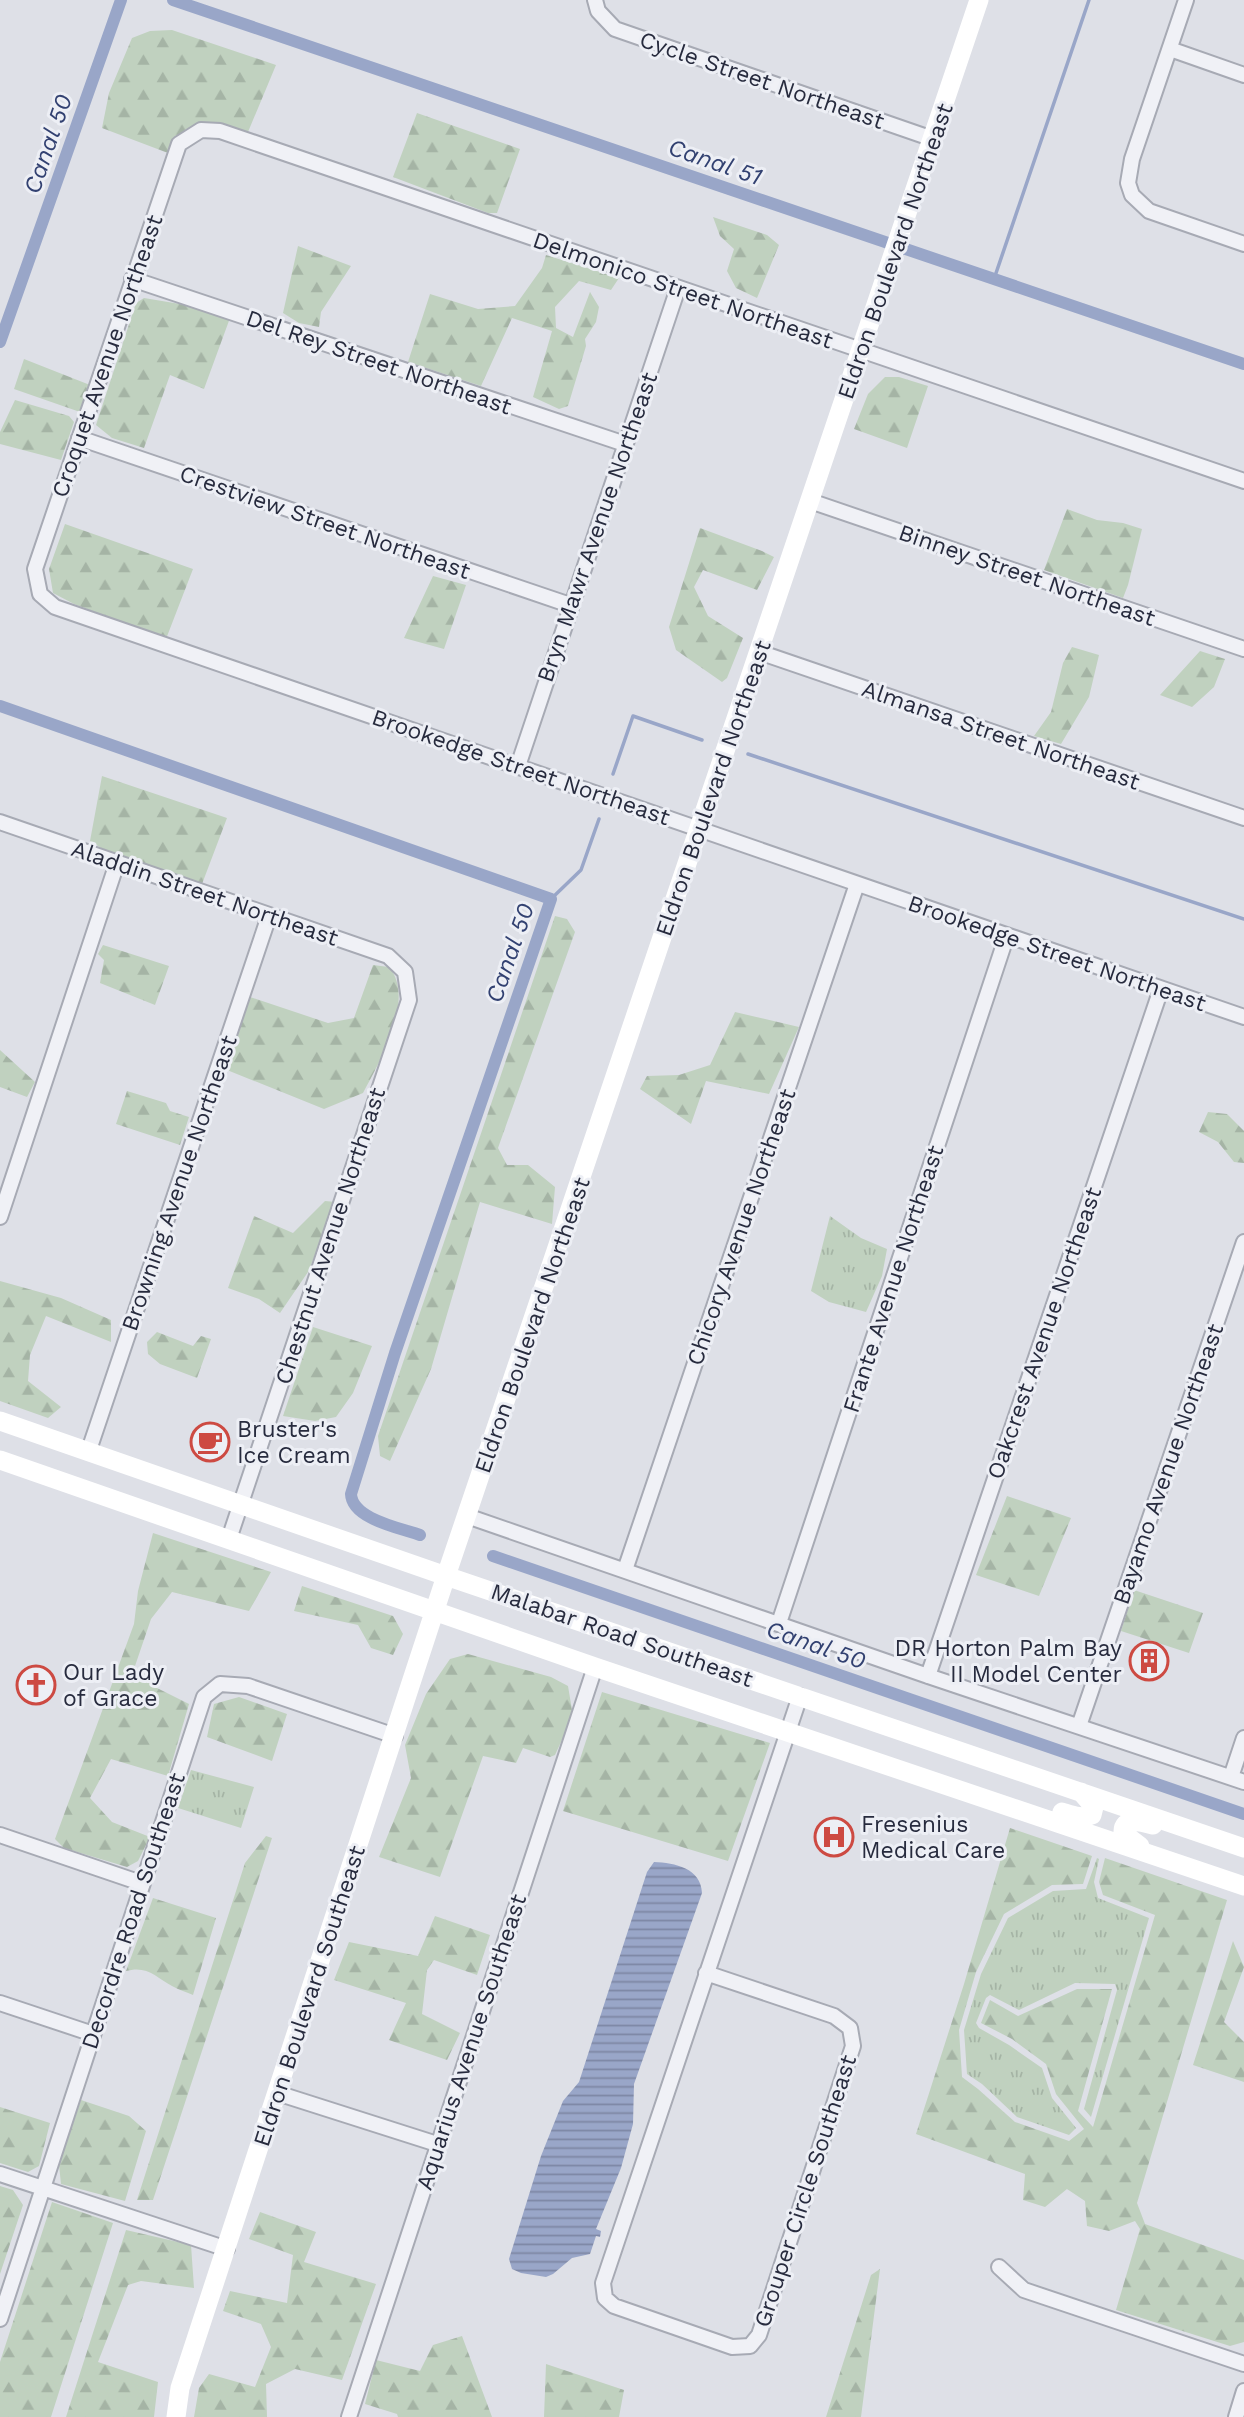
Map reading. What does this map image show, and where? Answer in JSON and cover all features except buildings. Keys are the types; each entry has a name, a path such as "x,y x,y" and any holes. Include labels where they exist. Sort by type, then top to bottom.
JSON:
{"main road":[{"name":"Eldron Boulevard Northeast","path":"446,1576 979,0"},
{"name":"Malabar Road Southeast","path":"0,1421 1244,1850"},
{"name":"Malabar Road Southeast","path":"0,1460 595,1667 1243,1885"},
{"name":"Eldron Boulevard Southeast","path":"176,2417 180,2388 446,1576"},
{"path":"956,1789 990,1788 1074,1816 1086,1817 1092,1815 1094,1807 1081,1792"},
{"path":"1149,1852 1123,1833 1125,1824 1139,1821 1227,1851 1244,1850"}],"street":[{"path":"1186,0 1132,159 1128,183 1132,195 1149,211 1244,244"},
{"name":"Cycle Street Northeast","path":"596,5 615,30 933,139"},
{"path":"1170,49 1244,75"},
{"name":"Croquet Avenue Northeast","path":"40,594 35,569 178,144 201,130"},
{"name":"Delmonico Street Northeast","path":"201,130 220,131 1244,481"},
{"name":"Del Rey Street Northeast","path":"132,279 625,444"},
{"name":"Bryn Mawr Avenue Northeast","path":"518,766 678,289"},
{"name":"Crestview Street Northeast","path":"79,438 570,605"},
{"name":"Binney Street Northeast","path":"810,501 1244,649"},
{"name":"Brookedge Street Northeast","path":"40,594 55,607 1244,1017"},
{"name":"Almansa Street Northeast","path":"759,652 1244,818"},
{"name":"Aladdin Street Northeast","path":"0,822 388,956 404,972"},
{"path":"0,1217 117,863"},
{"name":"Chicory Avenue Northeast","path":"625,1570 857,884"},
{"name":"Browning Avenue Northeast","path":"89,1450 269,916"},
{"name":"Frante Avenue Northeast","path":"779,1623 1007,935"},
{"name":"Chestnut Avenue Northeast","path":"229,1539 409,1000 404,972"},
{"name":"Oakcrest Avenue Northeast","path":"928,1676 1161,989"},
{"name":"Bayamo Avenue Northeast","path":"1079,1726 1244,1242"},
{"path":"467,1516 928,1676 1237,1779 1244,1738"},
{"name":"Aquarius Avenue Southeast","path":"349,2417 595,1667"},
{"name":"Decordre Road Southeast","path":"0,2319 204,1697 220,1684 248,1686 395,1736"},
{"name":"Grouper Circle Southeast","path":"706,1973 834,2016 850,2028 853,2046 759,2335 750,2346 732,2347 614,2306 606,2298 603,2283 706,1973 800,1696"},
{"path":"0,1835 141,1884"},
{"path":"0,2003 93,2034"},
{"path":"277,2093 437,2144"},
{"path":"0,2174 227,2249"},
{"path":"999,2267 1024,2290 1244,2364"},
{"path":"1236,2417 1244,2391"}],"green space":[{"path":"172,30 276,65 248,132 214,122 186,129 168,153 102,128 109,93 132,38 150,31"},
{"path":"417,113 520,149 497,213 488,213 393,177"},
{"path":"713,217 767,235 779,245 757,298 736,288 727,271 734,249 720,236"},
{"path":"298,246 351,266 321,312 319,327 299,323 283,313"},
{"path":"546,255 619,278 611,290 579,281 555,307 556,328 573,337 590,292 599,307 596,322 585,339 586,346 568,406 559,409 533,397 552,331 512,318 481,386 408,362 430,294 478,309 515,306 542,268"},
{"path":"144,298 180,304 230,318 204,389 170,375 144,448 112,438 96,425 136,303"},
{"path":"24,359 90,385 80,412 14,389"},
{"path":"885,377 899,377 928,386 907,448 854,429 868,394"},
{"path":"15,400 69,416 74,422 61,460 0,444 0,432"},
{"path":"1067,509 1097,520 1123,523 1142,529 1123,598 1044,570"},
{"path":"65,524 193,569 166,639 74,604 53,593 49,569"},
{"path":"700,528 774,557 757,590 703,570 694,587 708,616 743,638 727,678 722,682 676,650 669,627"},
{"path":"433,576 466,585 444,649 404,638"},
{"path":"1072,647 1099,655 1089,697 1061,744 1034,736 1051,712 1063,663"},
{"path":"1200,651 1225,659 1214,687 1192,707 1160,695"},
{"path":"102,776 227,818 202,884 106,851 90,841"},
{"path":"555,916 567,919 575,932 498,1148 507,1165 528,1165 555,1187 552,1224 480,1202 431,1369 390,1461 380,1456 378,1436"},
{"path":"103,945 169,966 155,1005 100,983 104,960 98,954"},
{"path":"373,965 389,967 396,980 399,996 386,1048 363,1093 324,1109 227,1070 250,997 328,1023 354,1018"},
{"path":"735,1012 799,1027 769,1094 706,1081 691,1124 640,1089 647,1076 679,1075 710,1065"},
{"path":"0,1050 35,1082 27,1097 0,1087"},
{"path":"127,1091 166,1103 170,1111 189,1117 180,1145 116,1124"},
{"path":"1208,1112 1227,1114 1244,1131 1244,1163 1234,1162 1218,1142 1199,1132"},
{"path":"325,1201 336,1202 308,1272 280,1313 259,1299 228,1288 254,1216 293,1233"},
{"path":"830,1216 861,1238 887,1249 882,1276 866,1312 829,1302 811,1291"},
{"path":"0,1281 61,1298 111,1320 111,1342 46,1316 30,1355 28,1381 61,1407 48,1418 0,1401"},
{"path":"313,1327 372,1346 353,1393 336,1417 315,1421 283,1416"},
{"path":"157,1332 193,1346 201,1336 211,1339 197,1378 160,1364 148,1354 147,1342"},
{"path":"1007,1496 1071,1518 1039,1596 976,1575"},
{"path":"153,1533 271,1572 249,1611 172,1592 151,1619 135,1666 155,1687 189,1704 168,1776 111,1759 90,1798 112,1822 150,1837 138,1861 127,1867 64,1848 55,1839 134,1624 138,1591"},
{"path":"302,1586 393,1616 403,1634 393,1655 371,1648 358,1625 294,1611"},
{"path":"1134,1590 1203,1613 1189,1653 1121,1631"},
{"path":"468,1654 551,1677 568,1686 573,1716 555,1755 550,1757 523,1748 516,1763 483,1756 440,1877 379,1857 411,1778 405,1745 426,1694 450,1659"},
{"path":"602,1692 770,1743 728,1861 563,1811"},
{"path":"239,1697 287,1714 272,1761 207,1737 214,1704"},
{"path":"191,1770 254,1787 241,1828 178,1808"},
{"path":"1010,1828 1092,1856 1083,1884 1052,1885 1004,1914 976,1972 959,2030 962,2077 1015,2122 1069,2141 1084,2129 1056,2094 1046,2064 1012,2039 981,2023 990,2000 1018,2016 1077,1989 1112,1989 1078,2111 1093,2127 1155,1915 1103,1895 1099,1882 1105,1858 1227,1900 1137,2203 1145,2224 1244,2260 1244,2342 1230,2346 1116,2310 1140,2229 1135,2221 1109,2231 1087,2226 1085,2201 1067,2189 1045,2207 1023,2200 1025,2174 916,2134"},
{"path":"266,1836 272,1838 153,2200 137,2200 245,1863"},
{"path":"1097,1858 1099,1859 1094,1882 1098,1898 1149,1918 1091,2117 1084,2109 1117,1990 1115,1984 1075,1983 1019,2010 990,1995 986,1998 976,2023 979,2028 1042,2068 1052,2098 1076,2128 1069,2135 1017,2117 982,2084 967,2074 964,2030 981,1974 1008,1918 1053,1891 1086,1889"},
{"path":"153,1898 216,1918 193,1995 146,1971 126,1971"},
{"path":"435,1916 490,1935 477,1975 434,1960 427,1970 422,2014 460,2033 447,2060 389,2040 406,2003 334,1980 349,1942 418,1956"},
{"path":"1233,1941 1244,1967 1224,2022 1244,2042 1244,2082 1193,2065"},
{"path":"81,2100 129,2116 146,2131 125,2201 61,2184 59,2165"},
{"path":"0,2107 50,2123 39,2166 28,2172 0,2163"},
{"path":"0,2186 13,2190 23,2205 0,2274"},
{"path":"52,2202 113,2223 51,2417 0,2417 0,2362"},
{"path":"260,2212 316,2232 304,2262 376,2284 342,2380 295,2369 266,2384 267,2417 194,2417 199,2388 209,2374 255,2387 271,2347 261,2324 223,2311 230,2291 287,2303 293,2255 249,2239"},
{"path":"126,2230 191,2245 194,2288 141,2281 128,2285 98,2362 158,2382 154,2417 66,2417"},
{"path":"880,2269 861,2417 826,2417 871,2275"},
{"path":"462,2336 492,2417 398,2417 397,2414 365,2404 376,2360 420,2371 433,2345"},
{"path":"546,2364 624,2390 619,2417 544,2417"}],"water":[{"path":"654,1862 686,1868 697,1878 702,1893 634,2084 633,2124 621,2168 596,2229 601,2231 600,2237 596,2236 590,2254 572,2258 553,2274 546,2277 521,2273 512,2269 509,2259 541,2156 563,2101 579,2082 647,1872"}],"waterway":[{"name":"Canal 50","path":"0,342 121,0"},
{"name":"Canal 51","path":"173,0 1244,364"},
{"path":"994,279 1089,0"},
{"name":"Canal 50","path":"0,706 551,899 395,1353 351,1494 353,1503 368,1516 420,1535"},
{"path":"613,774 633,716 702,740"},
{"path":"748,754 1244,919"},
{"path":"551,899 581,870 599,819"},
{"name":"Canal 50","path":"493,1556 1244,1814"}],"place":[{"name":"Bruster's Ice Cream","path":"210,1442"},
{"name":"DR Horton Palm Bay II Model Center","path":"1149,1661"},
{"name":"Our Lady of Grace","path":"36,1685"},
{"name":"Fresenius Medical Care","path":"834,1837"}]}
